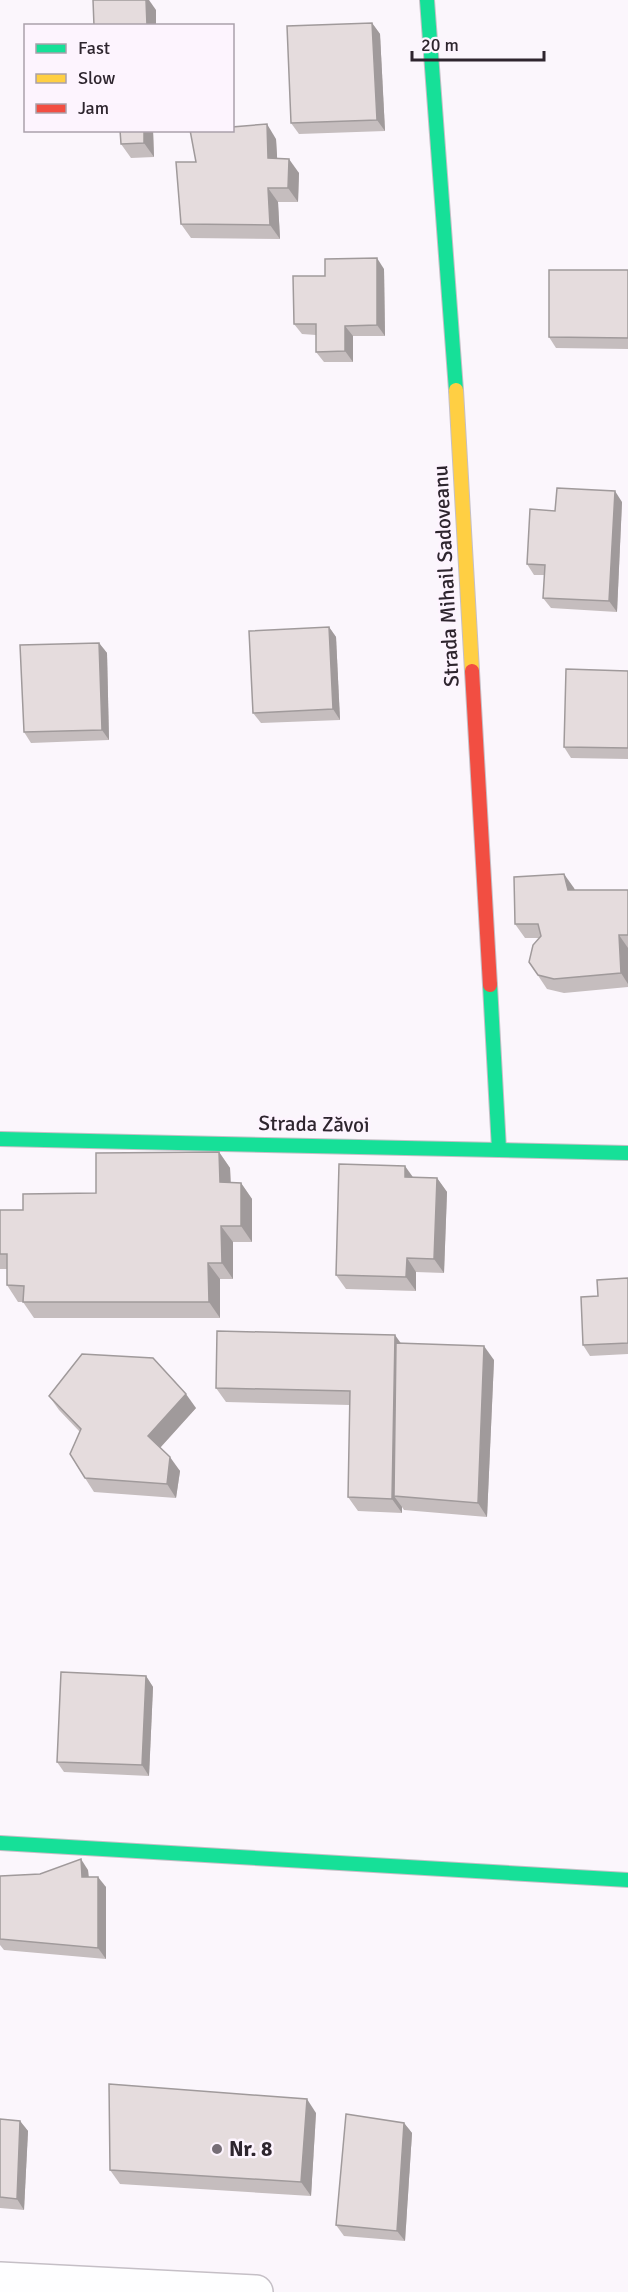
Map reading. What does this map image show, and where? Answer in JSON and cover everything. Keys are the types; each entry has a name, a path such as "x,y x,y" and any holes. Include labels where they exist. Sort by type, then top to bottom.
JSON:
{"street":[{"name":"Strada Mihail Sadoveanu","path":"427,0 457,400 499,1149"},
{"name":"Strada Zăvoi","path":"0,1139 628,1153"},
{"path":"0,1843 628,1880"},
{"path":"0,2279 256,2292"}],"building":[{"path":"93,0 146,0 147,24 94,24"},
{"path":"372,23 377,120 291,123 287,26"},
{"path":"267,124 268,158 289,159 288,188 268,188 270,225 181,224 176,162 196,162 190,132 234,132 234,127"},
{"path":"120,132 144,132 144,143 121,144"},
{"path":"377,258 377,325 345,326 345,351 316,352 316,324 294,324 293,276 325,276 325,259"},
{"path":"549,270 628,270 628,338 549,337"},
{"path":"557,488 615,491 609,601 543,598 545,565 527,564 530,509 555,511"},
{"path":"329,627 333,709 253,713 249,631"},
{"path":"99,643 102,730 24,732 20,645"},
{"path":"566,669 628,671 628,748 564,747"},
{"path":"564,874 568,890 628,890 628,935 619,935 621,973 554,979 538,975 529,962 533,945 541,936 538,924 515,924 514,877"},
{"path":"219,1152 220,1182 241,1183 241,1226 221,1226 222,1263 208,1263 209,1302 23,1302 24,1286 7,1285 7,1254 0,1254 0,1210 23,1210 23,1194 96,1193 96,1153"},
{"path":"339,1164 405,1166 405,1177 437,1178 434,1259 407,1258 406,1277 336,1275"},
{"path":"628,1278 628,1343 583,1345 581,1297 598,1296 597,1280"},
{"path":"217,1331 395,1335 392,1499 348,1497 350,1391 216,1388"},
{"path":"396,1343 484,1346 478,1503 394,1496"},
{"path":"82,1354 153,1358 186,1394 148,1436 170,1457 167,1484 85,1478 70,1454 81,1429 49,1396"},
{"path":"61,1672 146,1676 142,1765 57,1762"},
{"path":"81,1859 82,1877 98,1877 98,1948 0,1939 0,1876 40,1874"},
{"name":"Nr. 8","path":"109,2084 307,2099 301,2182 110,2170"},
{"path":"346,2114 404,2123 397,2231 336,2225"},
{"path":"0,2119 20,2121 17,2199 0,2197"}],"traffic: fast":[{"path":"427,0 456,390"},
{"path":"490,985 499,1149"},
{"path":"0,1139 628,1153"},
{"path":"0,1843 628,1880"}],"traffic: slow":[{"path":"456,390 472,671"}],"traffic: jam":[{"path":"472,671 490,985"}],"place":[{"name":"Nr. 8","path":"217,2149"}]}
